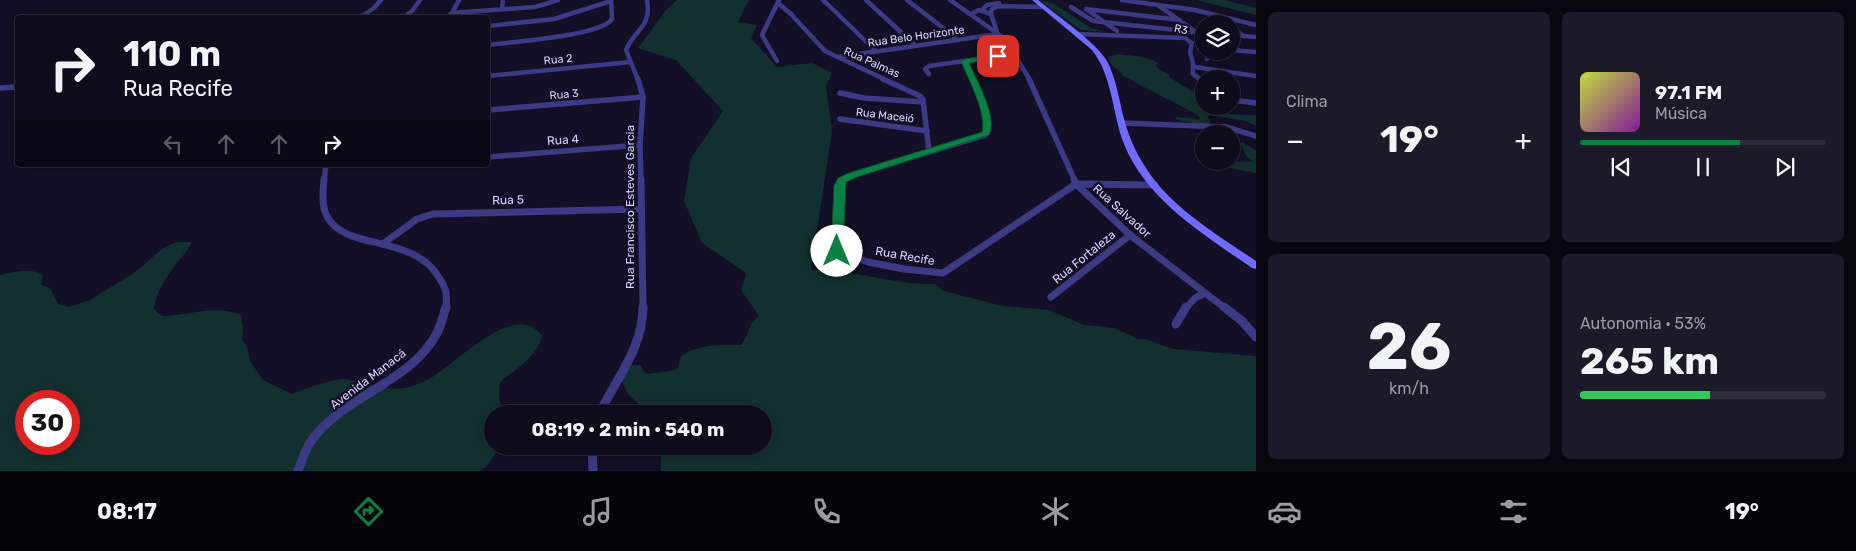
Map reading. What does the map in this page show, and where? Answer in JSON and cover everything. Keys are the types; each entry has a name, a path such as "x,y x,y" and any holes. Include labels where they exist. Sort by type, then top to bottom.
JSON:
{"street":[{"path":"364,15 374,8 380,0"},
{"path":"407,15 415,8 420,0"},
{"path":"450,15 459,0"},
{"path":"502,9 503,0"},
{"path":"452,13 534,6 558,0"},
{"name":"Rua Francisco Esteves Garcia","path":"603,405 635,352 643,322 640,145 643,97 626,50 645,24 649,9 647,0"},
{"path":"823,0 876,50"},
{"path":"865,0 914,44"},
{"path":"907,0 956,38"},
{"path":"950,0 998,33"},
{"path":"1035,0 1077,34 1103,60 1121,123 1133,154 1155,185 1168,199 1203,228 1256,266"},
{"path":"1122,0 1215,15"},
{"path":"490,26 547,20 611,1 612,22 598,28 559,37 490,44"},
{"path":"970,14 982,10 991,4 1026,1"},
{"path":"777,61 762,35 778,2"},
{"name":"Rua Palmas","path":"778,2 794,16 818,45 837,57 917,94 922,98 923,102"},
{"path":"1156,5 1195,31"},
{"path":"982,10 991,14 994,8 1003,6 1044,7"},
{"path":"1071,7 1088,20 1195,32"},
{"path":"592,8 612,8"},
{"path":"1116,31 1086,9 1179,20"},
{"path":"774,13 794,16"},
{"name":"Rua Salvador","path":"991,14 998,33 1011,43 1014,54 1030,80 1076,184 1130,235 1242,321 1256,337"},
{"path":"1130,14 1148,28"},
{"path":"1240,21 1256,25"},
{"path":"982,23 994,23"},
{"name":"Rua Belo Horizonte","path":"837,57 914,44 998,33"},
{"path":"1240,33 1244,36"},
{"name":"R3","path":"1077,34 1187,39 1192,43 1190,52 1193,66"},
{"path":"1240,36 1256,37"},
{"path":"1240,51 1256,52"},
{"path":"929,74 925,69 926,67 1014,54"},
{"name":"Rua Recife","path":"965,61 985,110 988,131 984,134 853,175 842,181 839,186 836,241 836,248 839,253 893,267 928,273 943,273 1076,184"},
{"name":"Rua 2","path":"490,76 631,62"},
{"path":"1195,75 1193,74 1193,66 1200,69 1256,76"},
{"path":"0,88 15,87"},
{"path":"840,93 872,99 923,102 929,151"},
{"name":"Rua 3","path":"490,110 643,97"},
{"path":"1240,101 1256,103"},
{"name":"Rua Maceió","path":"840,119 927,131"},
{"path":"1121,123 1226,127 1256,136"},
{"name":"Rua 4","path":"490,157 640,145"},
{"name":"Avenida Manacá","path":"298,471 304,453 325,427 408,366 431,343 439,329 446,307 447,296 438,275 421,258 410,252 342,230 328,218 324,200 326,167"},
{"path":"1076,184 1155,185"},
{"name":"Rua 5","path":"384,243 417,219 433,214 641,209"},
{"name":"Rua Fortaleza","path":"1051,297 1130,235"},
{"path":"1176,324 1183,309 1189,302 1205,293"},
{"path":"592,455 593,471"}],"green space":[{"path":"677,0 749,0 738,22 757,25 751,38 777,67 812,63 832,73 826,86 832,131 811,270 849,273 907,283 935,284 942,290 1003,306 1049,310 1084,325 1114,328 1138,339 1146,339 1173,349 1256,356 1256,471 661,471 661,455 772,455 772,405 640,405 628,394 620,378 632,365 641,365 644,372 648,374 675,370 678,368 681,356 694,349 709,346 741,345 751,325 759,316 741,290 746,275 745,272 702,243 684,201 691,158 723,111 676,60 638,48 666,10"},
{"path":"1039,0 1053,3 1091,28 1106,32 1081,30"},
{"path":"1196,0 1224,0 1256,8 1256,15"},
{"path":"1118,54 1145,57 1155,61 1159,64 1155,65 1160,70 1195,93 1195,113 1123,76 1110,63 1108,57"},
{"path":"1198,115 1209,115 1211,124 1177,120 1175,117 1200,119"},
{"path":"1209,115 1256,115 1256,126 1246,121"},
{"path":"1242,142 1256,150 1256,173 1240,170 1240,162 1253,162 1247,157 1240,143"},
{"path":"176,242 191,242 164,282 157,295 154,309 162,316 212,310 222,310 241,315 242,339 247,347 250,361 263,380 292,394 339,379 392,389 413,386 436,375 477,343 507,327 521,325 534,328 542,336 531,357 500,382 500,405 484,405 484,455 495,455 481,471 0,471 0,275 33,271 43,275 41,285 50,288 58,304 69,307 88,301 134,273 163,248"}],"route":[{"path":"837,251 840,183 853,175 986,134 988,124 985,110 965,61 998,56"}]}
